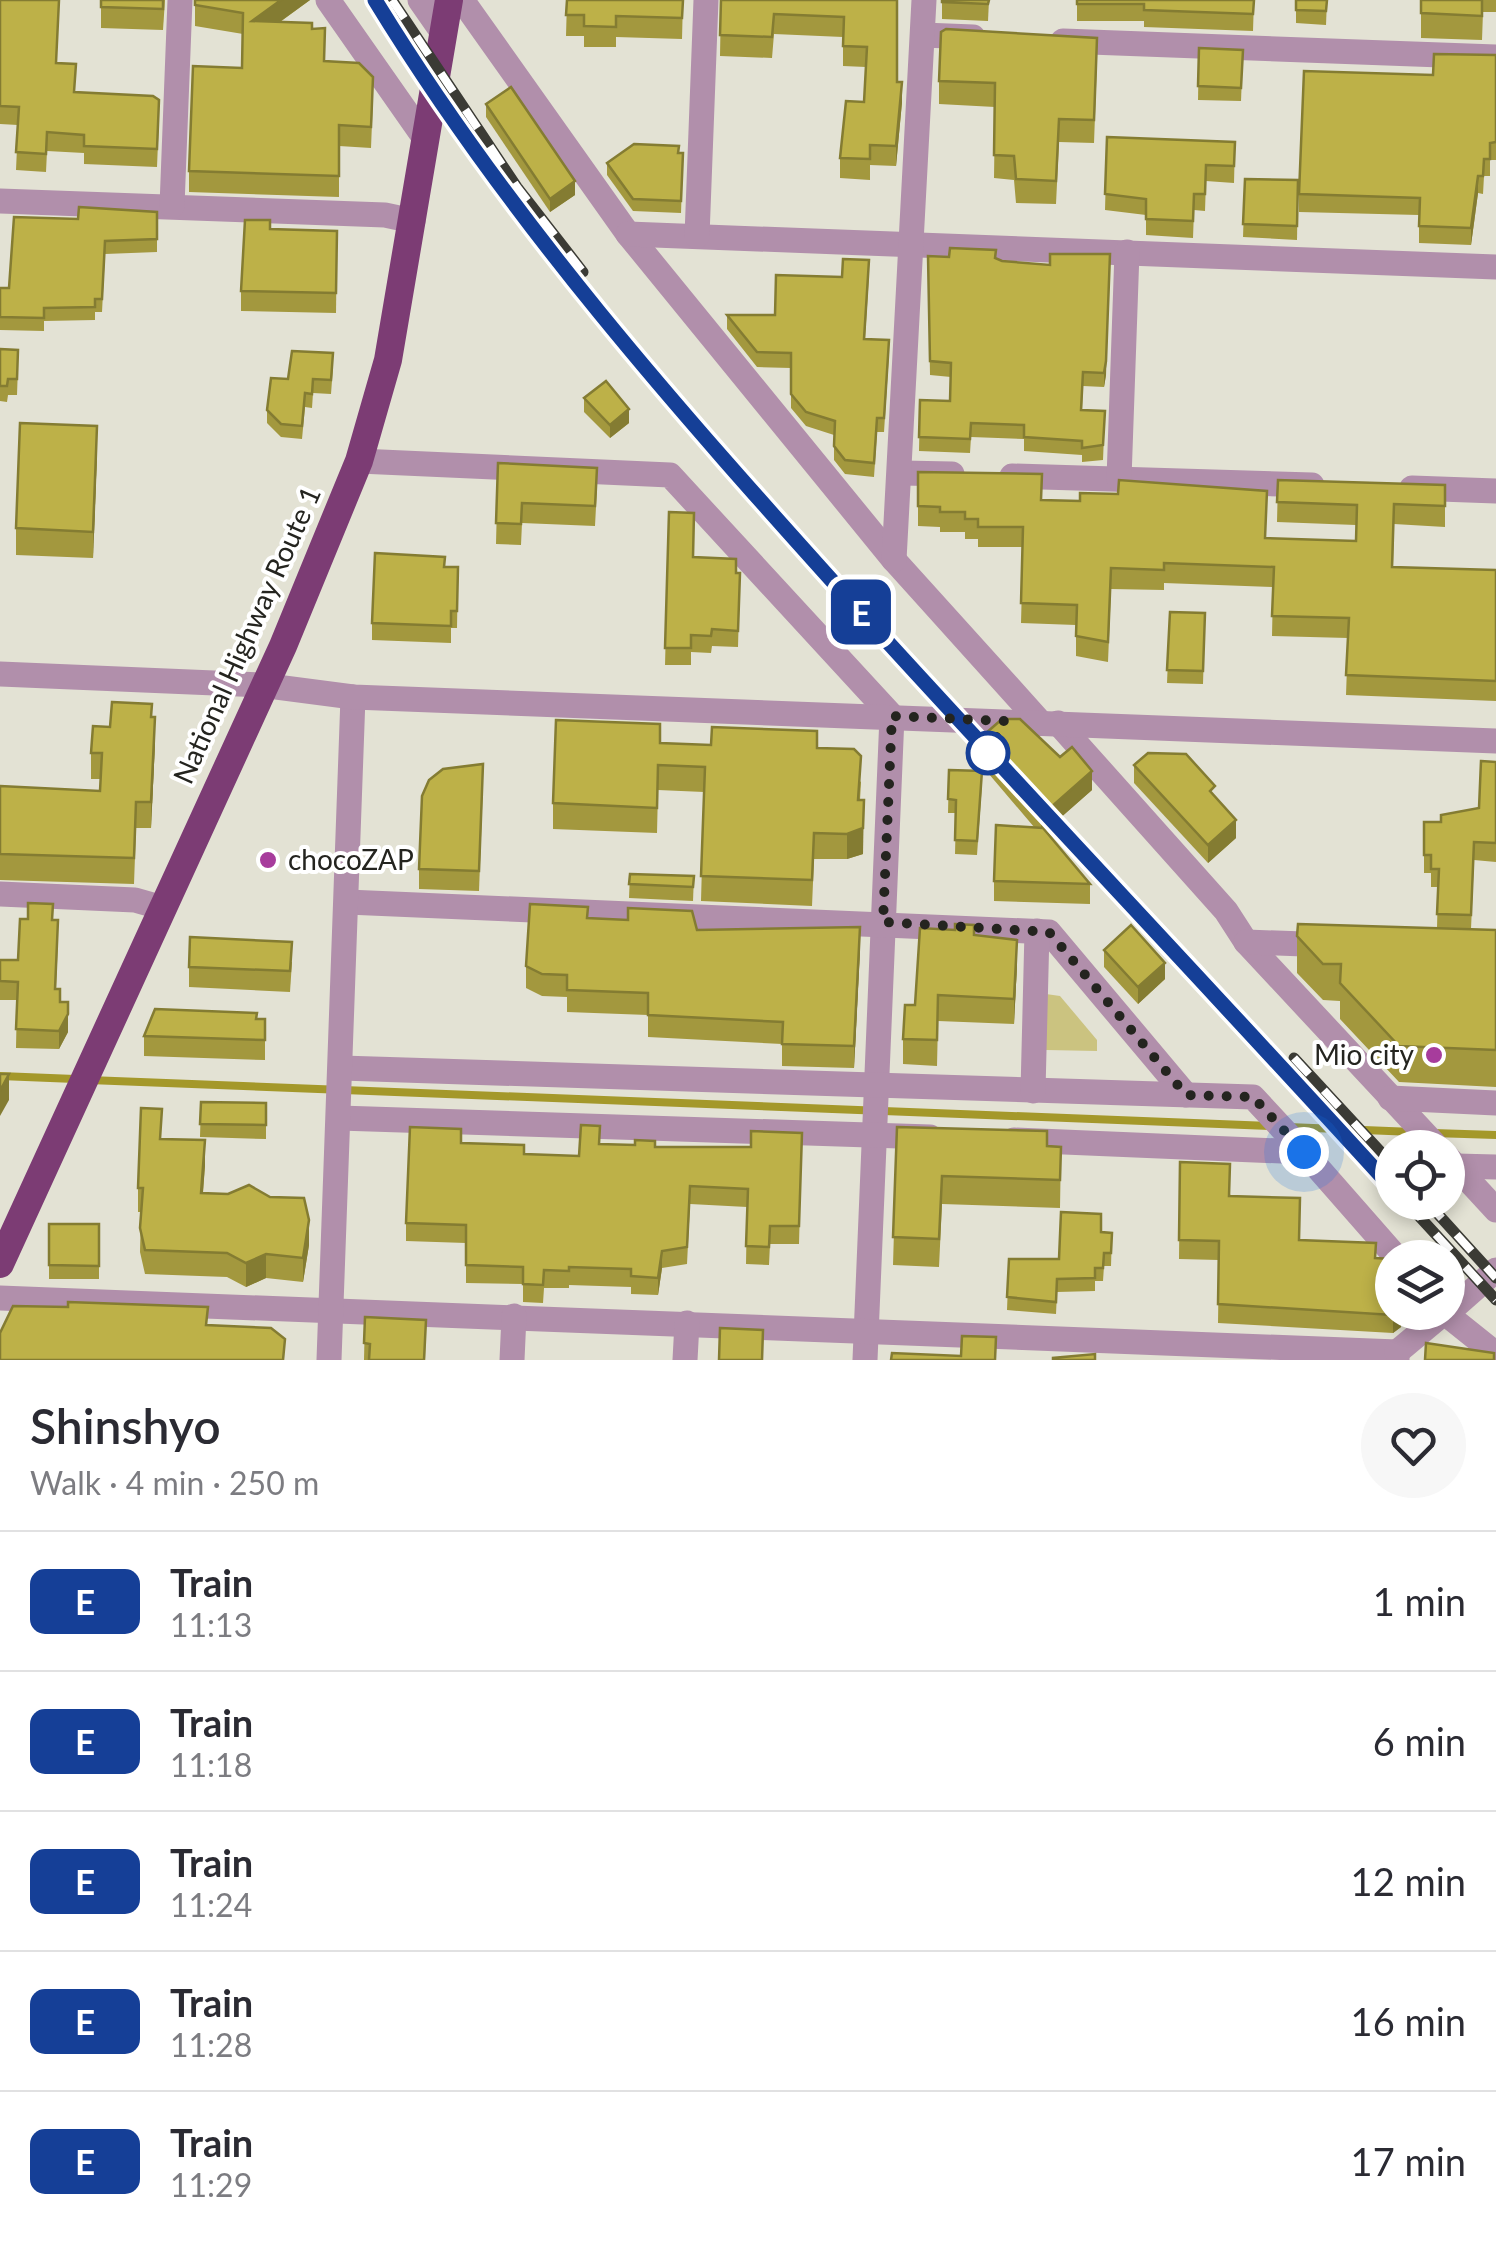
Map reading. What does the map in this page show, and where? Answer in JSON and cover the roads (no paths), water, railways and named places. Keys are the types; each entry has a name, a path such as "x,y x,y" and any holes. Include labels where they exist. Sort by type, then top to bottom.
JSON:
{"highway":[{"name":"National Highway Route 1","path":"0,1264 99,1052 261,685 283,646 358,462 388,360 449,0"}],"street":[{"path":"172,206 180,0"},
{"path":"328,0 426,140"},
{"path":"420,0 442,32"},
{"path":"462,0 628,234 894,560 1226,911 1246,942 1421,1130"},
{"path":"696,236 706,0"},
{"path":"894,560 902,472 924,0"},
{"path":"923,35 1002,38"},
{"path":"1041,40 1496,58"},
{"path":"0,202 385,214 413,221"},
{"path":"628,234 1496,267"},
{"path":"1119,479 1128,252"},
{"path":"358,462 670,475 892,716 866,1360"},
{"path":"902,472 1337,486"},
{"path":"1377,487 1496,490"},
{"path":"0,674 261,685 353,697 1496,741"},
{"path":"330,1360 353,697"},
{"path":"0,894 134,900 163,908"},
{"path":"347,902 1049,932 1186,1095"},
{"path":"1033,1091 1037,932"},
{"path":"1246,942 1362,946"},
{"path":"340,1071 876,1091 1253,1097 1380,1240"},
{"path":"1397,1105 1496,1103"},
{"path":"339,1112 1302,1150"},
{"path":"1465,1161 1496,1167"},
{"path":"1465,1176 1496,1210"},
{"path":"1465,1297 1496,1270"},
{"path":"0,1298 866,1330 1039,1349 1397,1356 1427,1330"},
{"path":"512,1360 514,1316"},
{"path":"685,1360 687,1322"},
{"path":"1465,1329 1496,1354"}],"waterway":[{"path":"0,1076 75,1079"},
{"path":"89,1080 1270,1126"},
{"path":"1288,1127 1375,1130"},
{"path":"1465,1134 1496,1135"}],"railway":[{"path":"375,0 442,103 588,300 747,486 994,760"},
{"path":"392,0 517,187 583,272"},
{"path":"1034,805 1375,1170"},
{"path":"1294,1058 1375,1146"},
{"path":"1423,1220 1496,1300"},
{"path":"1443,1220 1496,1278"}],"train":[{"name":"E","path":"375,0 505,197 646,372 1035,806 1375,1169"}],"place":[{"name":"chocoZAP","path":"268,860"},
{"name":"Mio city","path":"1434,1055"}]}
